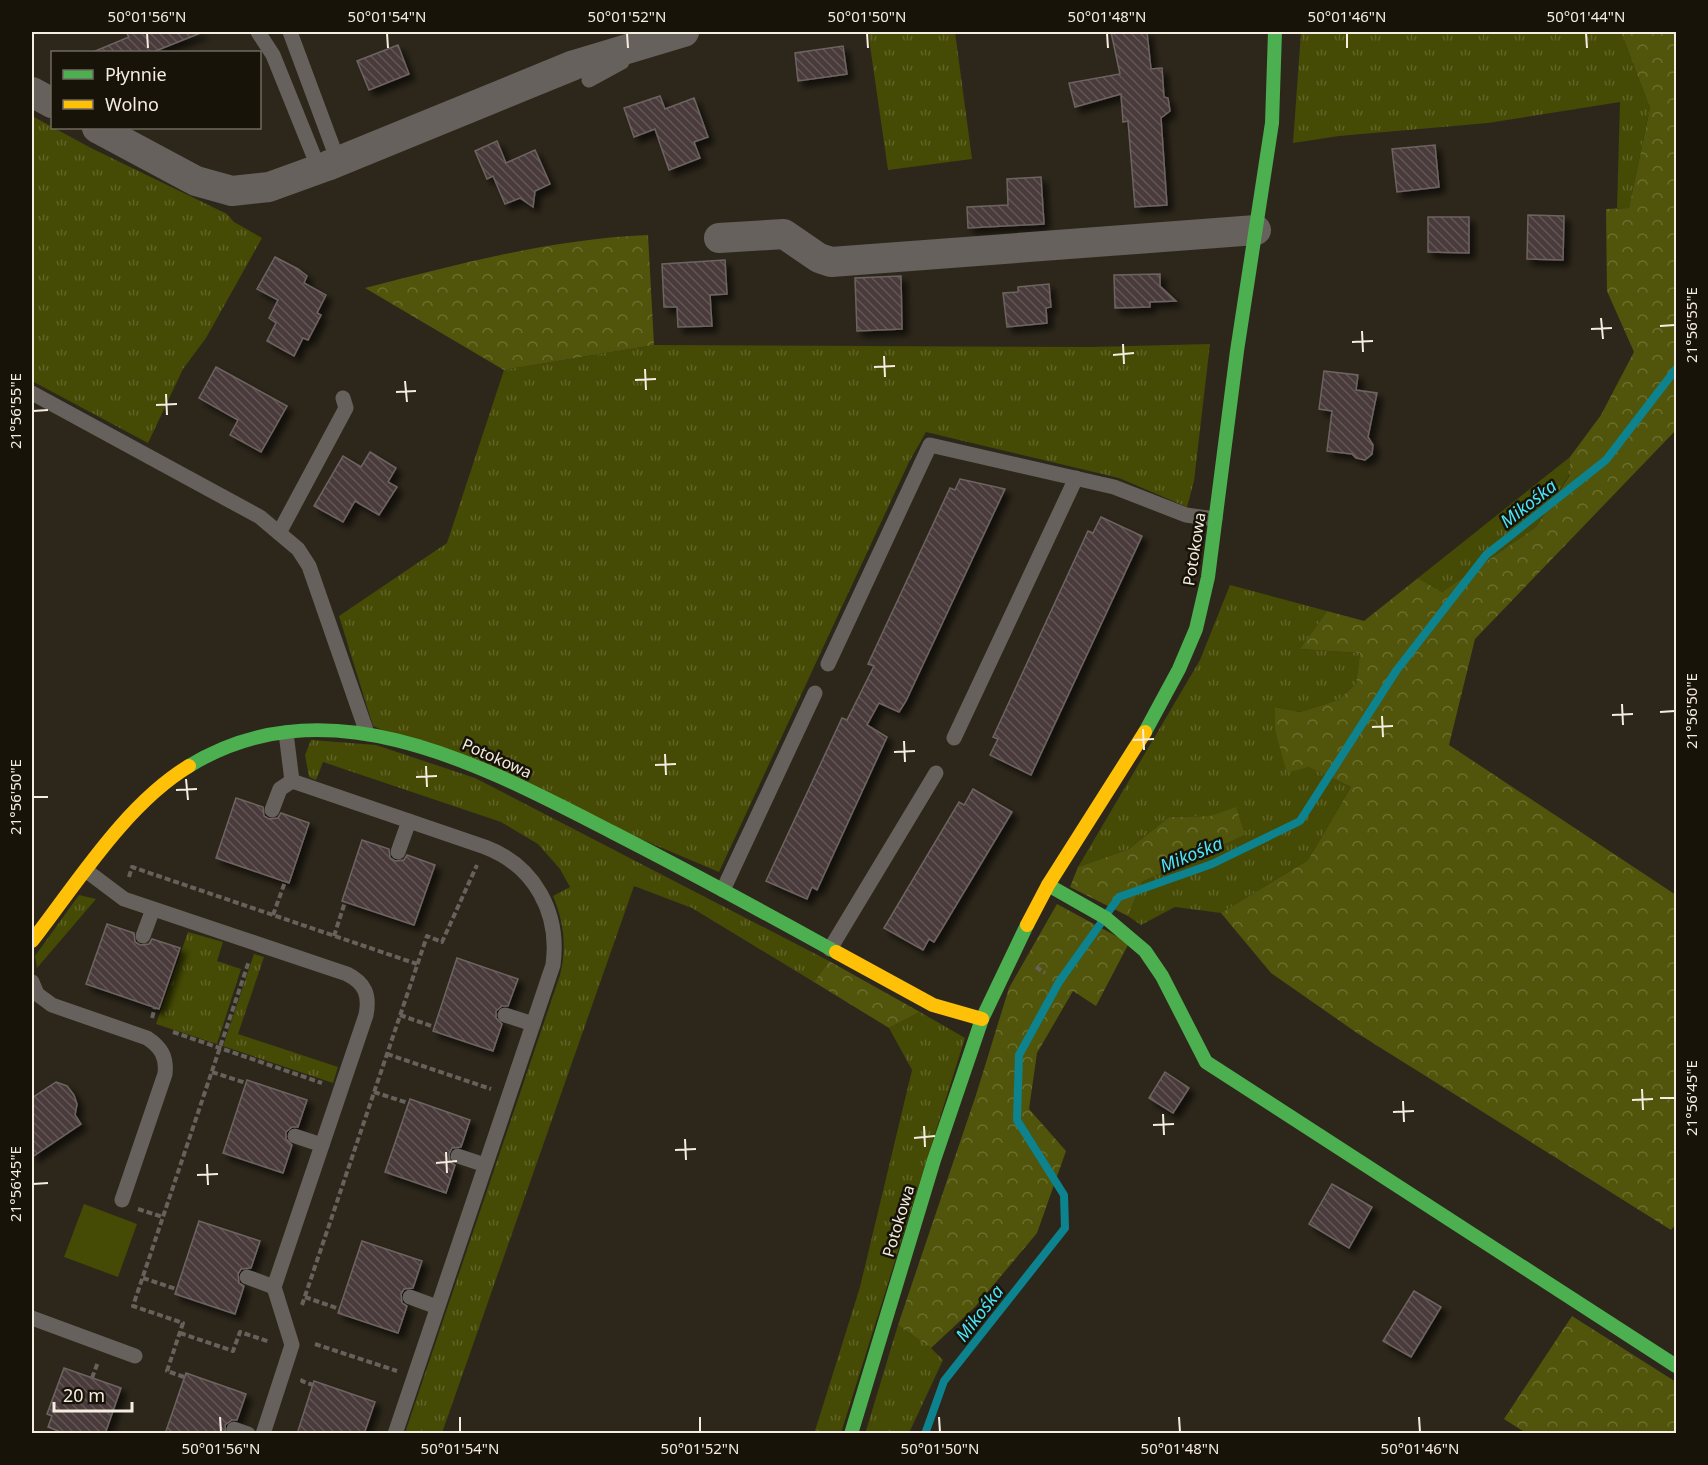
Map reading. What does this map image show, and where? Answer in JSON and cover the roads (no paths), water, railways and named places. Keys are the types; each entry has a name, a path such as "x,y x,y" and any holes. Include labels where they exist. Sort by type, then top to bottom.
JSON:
{"street":[{"name":"Potokowa","path":"851,1434 933,1160 982,1019 1012,952 1048,885 1155,716 1196,629 1208,577 1272,123 1275,32"},
{"path":"99,129 196,181 232,191 269,187 329,165 633,38 677,34"},
{"path":"32,92 51,102"},
{"path":"719,238 784,234 819,258 831,262 1256,230"},
{"name":"Potokowa","path":"32,941 134,815 164,784 201,757 247,739 286,733 367,733 397,739 457,758 582,817 723,890 933,1005 982,1019"},
{"path":"1048,885 1118,928 1140,946 1155,964 1182,1021 1206,1062 1677,1366"}],"lane":[{"path":"258,32 273,55 329,165"},
{"path":"290,32 329,165"},
{"path":"589,80 677,34"},
{"path":"32,393 260,517 298,549 309,566 367,733"},
{"path":"279,533 346,408 343,398"},
{"path":"828,664 930,445 1114,487 1186,515 1215,519"},
{"path":"954,738 1076,478"},
{"path":"723,890 815,693"},
{"path":"286,733 292,781"},
{"path":"830,949 936,773"},
{"path":"272,810 280,789 292,781"},
{"path":"292,781 485,847 514,861 532,880 551,916 555,946 553,965 395,1434"},
{"path":"398,852 409,821"},
{"path":"88,872 122,897 346,974 362,983 367,994 366,1015 274,1287 292,1345 263,1434"},
{"path":"143,936 153,909"},
{"path":"32,982 45,1001 147,1038 158,1045 164,1056 165,1074 122,1200"},
{"path":"505,1015 533,1024"},
{"path":"295,1136 322,1145"},
{"path":"458,1156 485,1165"},
{"path":"247,1277 274,1287"},
{"path":"410,1297 437,1307"},
{"path":"32,1318 135,1356"}],"waterway":[{"name":"Mikośka","path":"1109,911 1119,897 1212,864 1300,821 1396,671 1486,555 1606,460 1676,369"},
{"name":"Mikośka","path":"925,1434 944,1381 1065,1228 1064,1195 1017,1120 1019,1055 1059,982 1101,923"}]}
